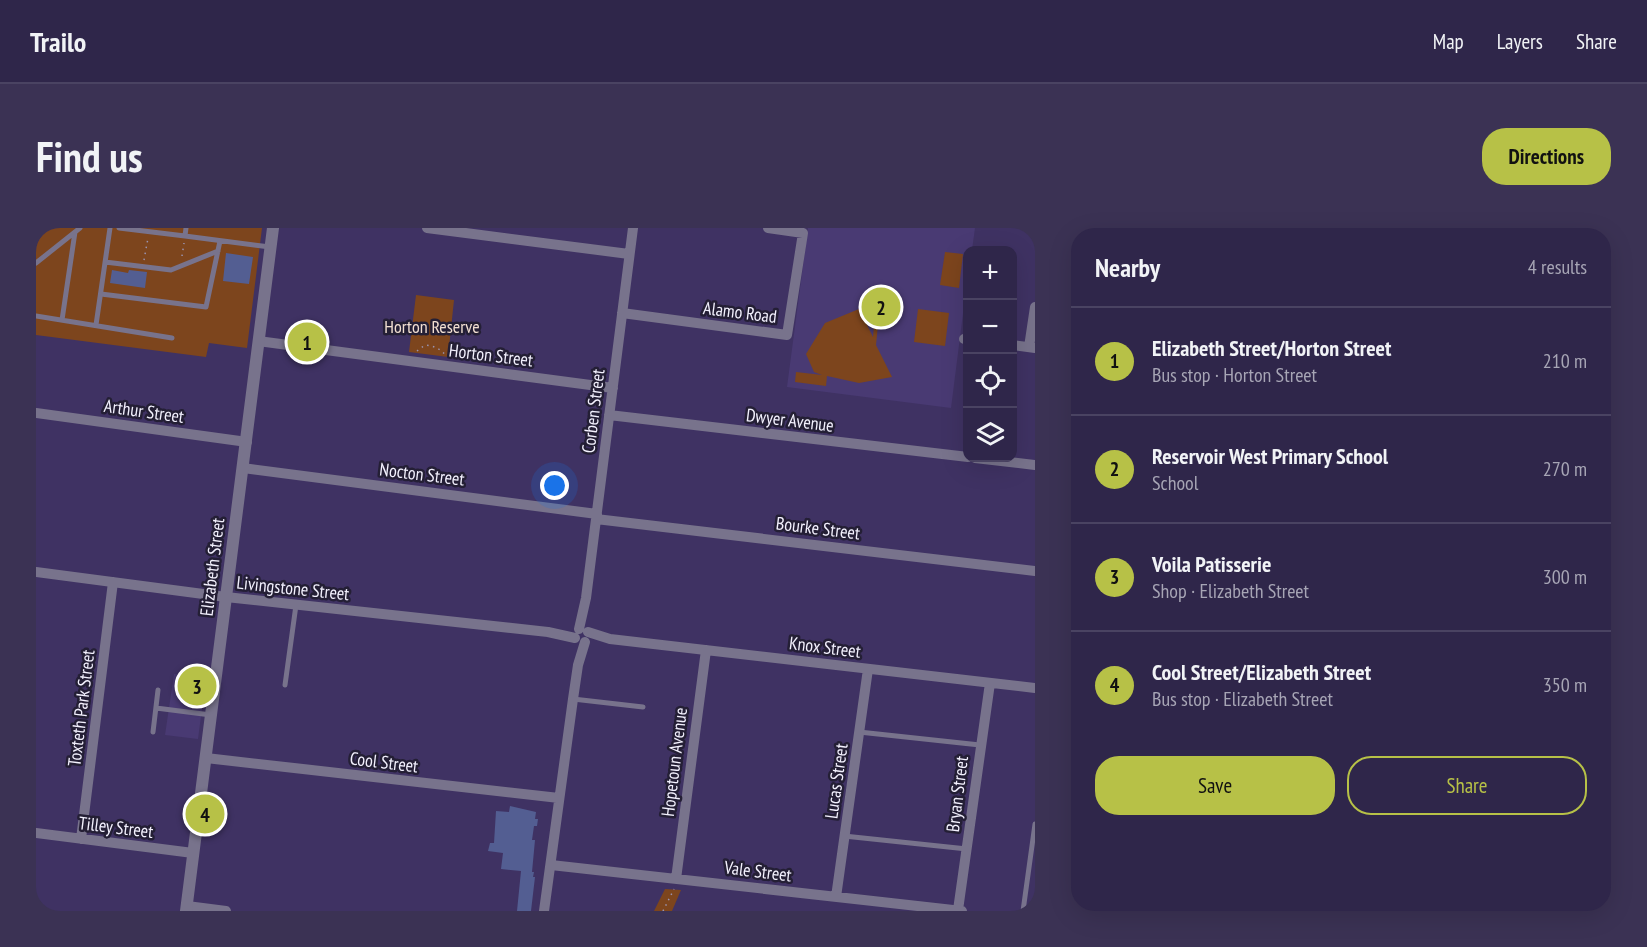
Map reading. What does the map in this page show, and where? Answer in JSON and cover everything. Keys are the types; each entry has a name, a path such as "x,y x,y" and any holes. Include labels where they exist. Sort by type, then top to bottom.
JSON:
{"street":[{"name":"Elizabeth Street","path":"186,909 273,228"},
{"path":"427,228 629,254"},
{"name":"Corben Street","path":"544,911 582,635 633,228"},
{"name":"Alamo Road","path":"622,313 787,334 803,233 768,228"},
{"path":"1017,346 1032,348 1035,307"},
{"name":"Horton Street","path":"258,341 613,388"},
{"name":"Arthur Street","path":"36,413 247,442"},
{"name":"Dwyer Avenue","path":"609,415 963,456"},
{"path":"1009,462 1035,465"},
{"name":"Nocton Street","path":"243,468 597,516"},
{"name":"Bourke Street","path":"597,516 1035,571"},
{"name":"Livingstone Street","path":"36,572 226,597 582,635"},
{"name":"Toxteth Park Street","path":"81,839 113,582"},
{"name":"Knox Street","path":"582,635 1035,688"},
{"name":"Hopetoun Avenue","path":"679,879 706,650"},
{"name":"Lucas Street","path":"836,897 868,669"},
{"name":"Bryan Street","path":"960,911 980,745 990,683"},
{"name":"Cool Street","path":"206,758 559,798"},
{"name":"Tilley Street","path":"36,833 192,853"},
{"name":"Vale Street","path":"551,865 960,911"},
{"path":"186,909 226,911"}],"lane":[{"path":"96,326 110,228"},
{"path":"119,228 270,248"},
{"path":"185,236 186,228"},
{"path":"36,263 78,230"},
{"path":"62,320 78,230"},
{"path":"101,294 206,307 220,241"},
{"path":"105,262 171,270 218,251"},
{"path":"36,316 172,338"},
{"path":"285,685 296,605"},
{"path":"153,732 158,690"},
{"path":"573,699 643,707"},
{"path":"156,708 211,715"},
{"path":"860,732 980,745"},
{"path":"1023,911 1035,824"},
{"path":"844,836 967,849"}],"path":[{"path":"144,267 153,231"},
{"path":"181,267 185,236"},
{"path":"416,353 420,347 432,346 443,351 448,357"},
{"path":"663,911 679,879"}],"shaded area":[{"path":"808,228 975,228 973,246 963,246 963,314 951,408 787,387"},
{"path":"174,674 206,678 198,739 165,735"}],"green space":[{"path":"36,228 262,228 247,348 209,343 206,357 36,335"},
{"path":"945,252 963,254 959,288 940,285"},
{"name":"Horton Reserve","path":"416,295 454,300 448,357 409,352"},
{"path":"859,309 873,337 875,314 879,315 876,345 892,377 859,383 827,376 826,386 795,382 796,372 822,375 814,372 806,354 825,323"},
{"path":"918,309 949,313 945,346 914,342"},
{"path":"665,889 681,890 672,911 654,911"}],"building":[{"path":"226,253 253,257 249,284 223,281"},
{"path":"112,270 128,273 129,270 147,272 145,288 110,283"},
{"path":"510,806 536,812 535,819 538,819 537,826 534,826 532,840 535,840 532,872 535,877 531,911 517,911 521,871 501,869 503,853 488,851 490,843 494,843 496,811 509,812"}],"place":[{"name":"Reservoir West Primary School","path":"881,307"},
{"name":"Elizabeth Street/Horton Street","path":"307,342"},
{"name":"Voila Patisserie","path":"197,686"},
{"name":"Cool Street/Elizabeth Street","path":"205,814"}]}
